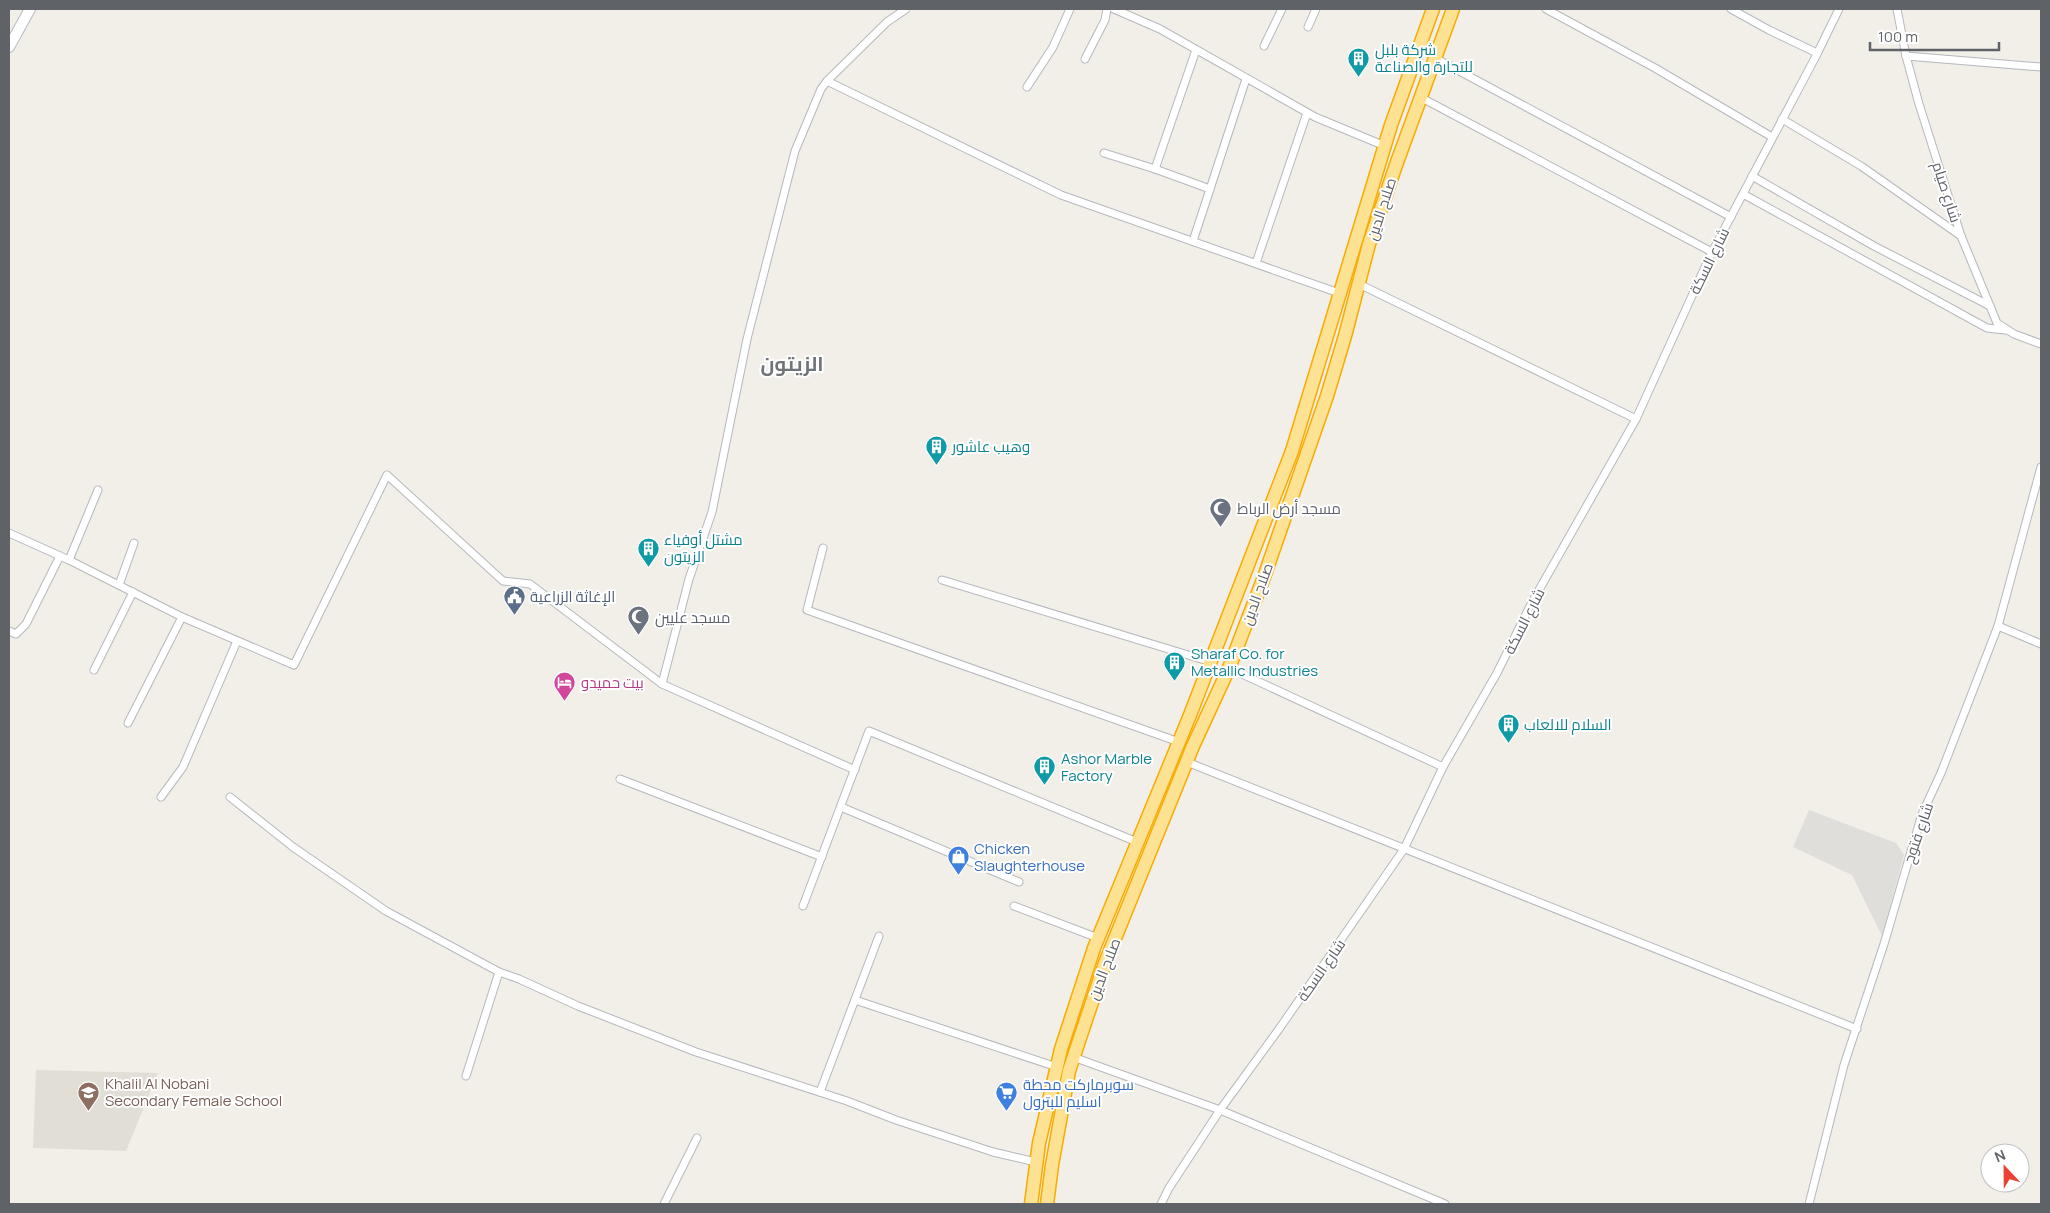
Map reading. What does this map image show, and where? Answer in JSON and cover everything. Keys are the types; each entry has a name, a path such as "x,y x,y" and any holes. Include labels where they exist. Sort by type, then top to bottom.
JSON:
{"highway":[{"name":"صلاح الدين","path":"1031,1204 1039,1144 1056,1067 1098,938 1211,662 1292,451 1385,146 1433,9"},
{"name":"صلاح الدين","path":"1047,1204 1069,1072 1105,963 1187,762 1229,668 1310,448 1345,336 1370,244 1420,97 1453,9"}],"street":[{"path":"9,47 30,9"},
{"path":"662,684 690,580 712,512 747,339 795,151 821,89 827,81 886,22 906,9"},
{"path":"1027,87 1053,47 1070,9"},
{"path":"1085,59 1105,20 1107,9"},
{"path":"1114,9 1160,29 1307,113 1385,146"},
{"path":"1264,46 1282,9"},
{"path":"1308,27 1316,9"},
{"path":"1546,9 1655,68 1772,137"},
{"path":"1732,9 1817,54"},
{"name":"شارع السكة","path":"1161,1204 1169,1188 1220,1110 1280,1030 1404,849 1443,767 1497,673 1531,604 1636,419 1711,254 1839,9"},
{"name":"شارع صيام","path":"1897,9 1906,56 1919,104 1961,236 1996,323 2005,330"},
{"path":"1155,169 1196,50"},
{"path":"1906,56 2041,67"},
{"path":"1435,58 1731,217"},
{"path":"1193,241 1246,79"},
{"path":"827,81 1061,195 1339,293"},
{"path":"1420,97 1710,251 1711,254"},
{"path":"1256,263 1307,113"},
{"path":"1782,119 1861,166 1961,236"},
{"path":"1104,153 1210,189"},
{"path":"1752,176 1874,246 1990,306"},
{"path":"1743,194 1987,328 2005,330 2041,344"},
{"path":"1359,284 1636,419"},
{"name":"شارع فتوح","path":"1809,1204 1844,1065 1857,1029 1922,814 1941,773 1998,626 2041,467"},
{"path":"9,535 70,560 237,642 294,665 387,475 503,581 530,584 662,684 855,770"},
{"path":"70,560 98,490"},
{"path":"119,585 134,543"},
{"path":"823,548 808,610 1179,742"},
{"path":"9,631 16,634 26,624 60,556"},
{"path":"942,580 1211,662"},
{"path":"94,670 133,592"},
{"path":"128,723 182,616"},
{"path":"1998,626 2041,644"},
{"path":"161,797 183,768 237,642"},
{"path":"1229,668 1443,767"},
{"path":"803,906 869,731 1137,842"},
{"path":"1187,762 1857,1029"},
{"path":"620,779 822,857"},
{"path":"230,797 294,847 386,911 499,972 578,1006 696,1052 820,1092 993,1152 1036,1162"},
{"path":"841,807 1019,882"},
{"path":"1014,906 1098,938"},
{"path":"820,1092 879,936"},
{"path":"466,1076 499,972"},
{"path":"855,1000 1056,1067"},
{"path":"1074,1057 1220,1110 1445,1204"},
{"path":"664,1204 697,1138"}],"shaded area":[{"path":"1809,810 1896,843 1904,855 1882,936 1852,875 1793,847"},
{"name":"Khalil Al Nobani Secondary Female School","path":"36,1070 158,1073 126,1151 33,1148"}],"place":[{"name":"شركة بلبل للتجارة والصناعة","path":"1359,77"},
{"name":"وهيب عاشور","path":"936,465"},
{"name":"مسجد أرض الرباط","path":"1221,527"},
{"name":"مشتل أوفياء الزيتون","path":"648,567"},
{"name":"الإغاثة الزراعية","path":"514,615"},
{"name":"مسجد عليين","path":"639,636"},
{"name":"Sharaf Co. for Metallic Industries","path":"1175,681"},
{"name":"بيت حميدو","path":"565,701"},
{"name":"السلام للالعاب","path":"1508,743"},
{"name":"Ashor Marble Factory","path":"1045,786"},
{"name":"Chicken Slaughterhouse","path":"958,876"},
{"name":"Khalil Al Nobani Secondary Female School","path":"89,1111"},
{"name":"سوبرماركت محطة اسليم للبترول","path":"1007,1112"}],"district":[{"name":"الزيتون","path":"792,363"}]}
